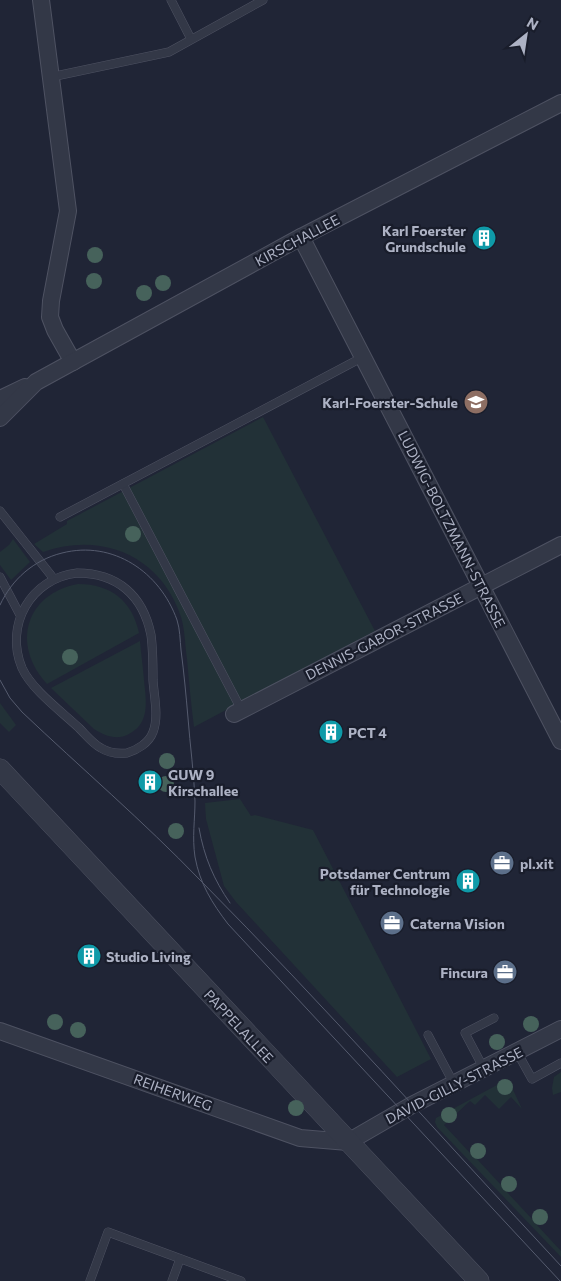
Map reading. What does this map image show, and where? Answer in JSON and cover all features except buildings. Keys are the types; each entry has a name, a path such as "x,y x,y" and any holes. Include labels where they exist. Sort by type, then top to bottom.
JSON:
{"street":[{"path":"41,0 68,211 52,295 50,317 73,362"},
{"name":"KIRSCHALLEE","path":"0,399 36,382 301,237 561,103"},
{"name":"LUDWIG-BOLTZMANN-STRASSE","path":"301,237 561,741"},
{"name":"KIRSCHALLEE","path":"0,418 36,382"},
{"name":"DENNIS-GABOR-STRASSE","path":"238,712 561,545"},
{"name":"PAPPELALLEE","path":"0,770 479,1281"},
{"name":"DAVID-GILLY-STRASSE","path":"348,1142 412,1105 561,1029"},
{"name":"REIHERWEG","path":"0,1031 300,1138 348,1142"}],"lane":[{"path":"171,0 191,39"},
{"path":"51,77 169,52 263,0"},
{"path":"60,517 363,357"},
{"path":"123,484 238,712"},
{"path":"0,511 54,579"},
{"path":"77,573 90,573 107,577 124,586 141,607 151,636 156,718 153,732 144,744 135,750 117,754 100,748 36,688 24,672 18,656 16,635 20,615 31,598 54,579 77,573"},
{"path":"0,577 20,615"},
{"path":"484,1069 465,1033 494,1018"},
{"path":"428,1035 454,1084"},
{"path":"517,1052 532,1079 561,1063"},
{"path":"90,1281 108,1232 241,1281"},
{"path":"172,1281 180,1259"}],"shaded area":[{"path":"263,417 375,631 194,727 185,638 181,617 172,596 159,578 144,564 127,554 107,547 87,545 65,546 43,552 34,544 67,524 67,521"},
{"path":"13,539 30,562 11,580 0,565 0,552"},
{"path":"78,584 100,587 118,596 131,612 139,633 47,684 36,669 29,653 27,638 29,623 35,610 46,598 60,590"},
{"path":"140,641 146,704 140,725 127,735 119,737 102,734 94,729 51,688"},
{"path":"0,703 16,725 9,732 0,723"},
{"path":"240,799 251,816 255,815 313,830 431,1059 397,1077 236,902 224,886 206,819 205,803"},
{"path":"561,1072 561,1092 553,1095 554,1077"},
{"path":"508,1079 522,1109 511,1097 499,1109 485,1095 475,1105 470,1101 444,1125 471,1154 481,1144 485,1148 476,1158 502,1186 512,1177 516,1181 506,1191 532,1219 542,1210 546,1214 536,1224 561,1251 561,1257 437,1127 435,1122 436,1118"}],"tram line":[{"path":"0,605 11,587 33,566 52,556 81,550 99,551 116,556 147,574 159,587 169,603 179,627 194,780 195,857 203,885 212,901 228,924 560,1281"},
{"path":"0,680 10,698 22,712 178,858 246,927 561,1266"},
{"path":"199,828 210,868 230,903"}],"place":[{"name":"Karl Foerster Grundschule","path":"484,238"},
{"name":"Karl-Foerster-Schule","path":"476,402"},
{"name":"PCT 4","path":"331,732"},
{"name":"GUW 9 Kirschallee","path":"150,782"},
{"name":"pl.xit","path":"502,863"},
{"name":"Potsdamer Centrum für Technologie","path":"468,881"},
{"name":"Caterna Vision","path":"392,923"},
{"name":"Studio Living","path":"89,956"},
{"name":"Fincura","path":"505,972"}]}
